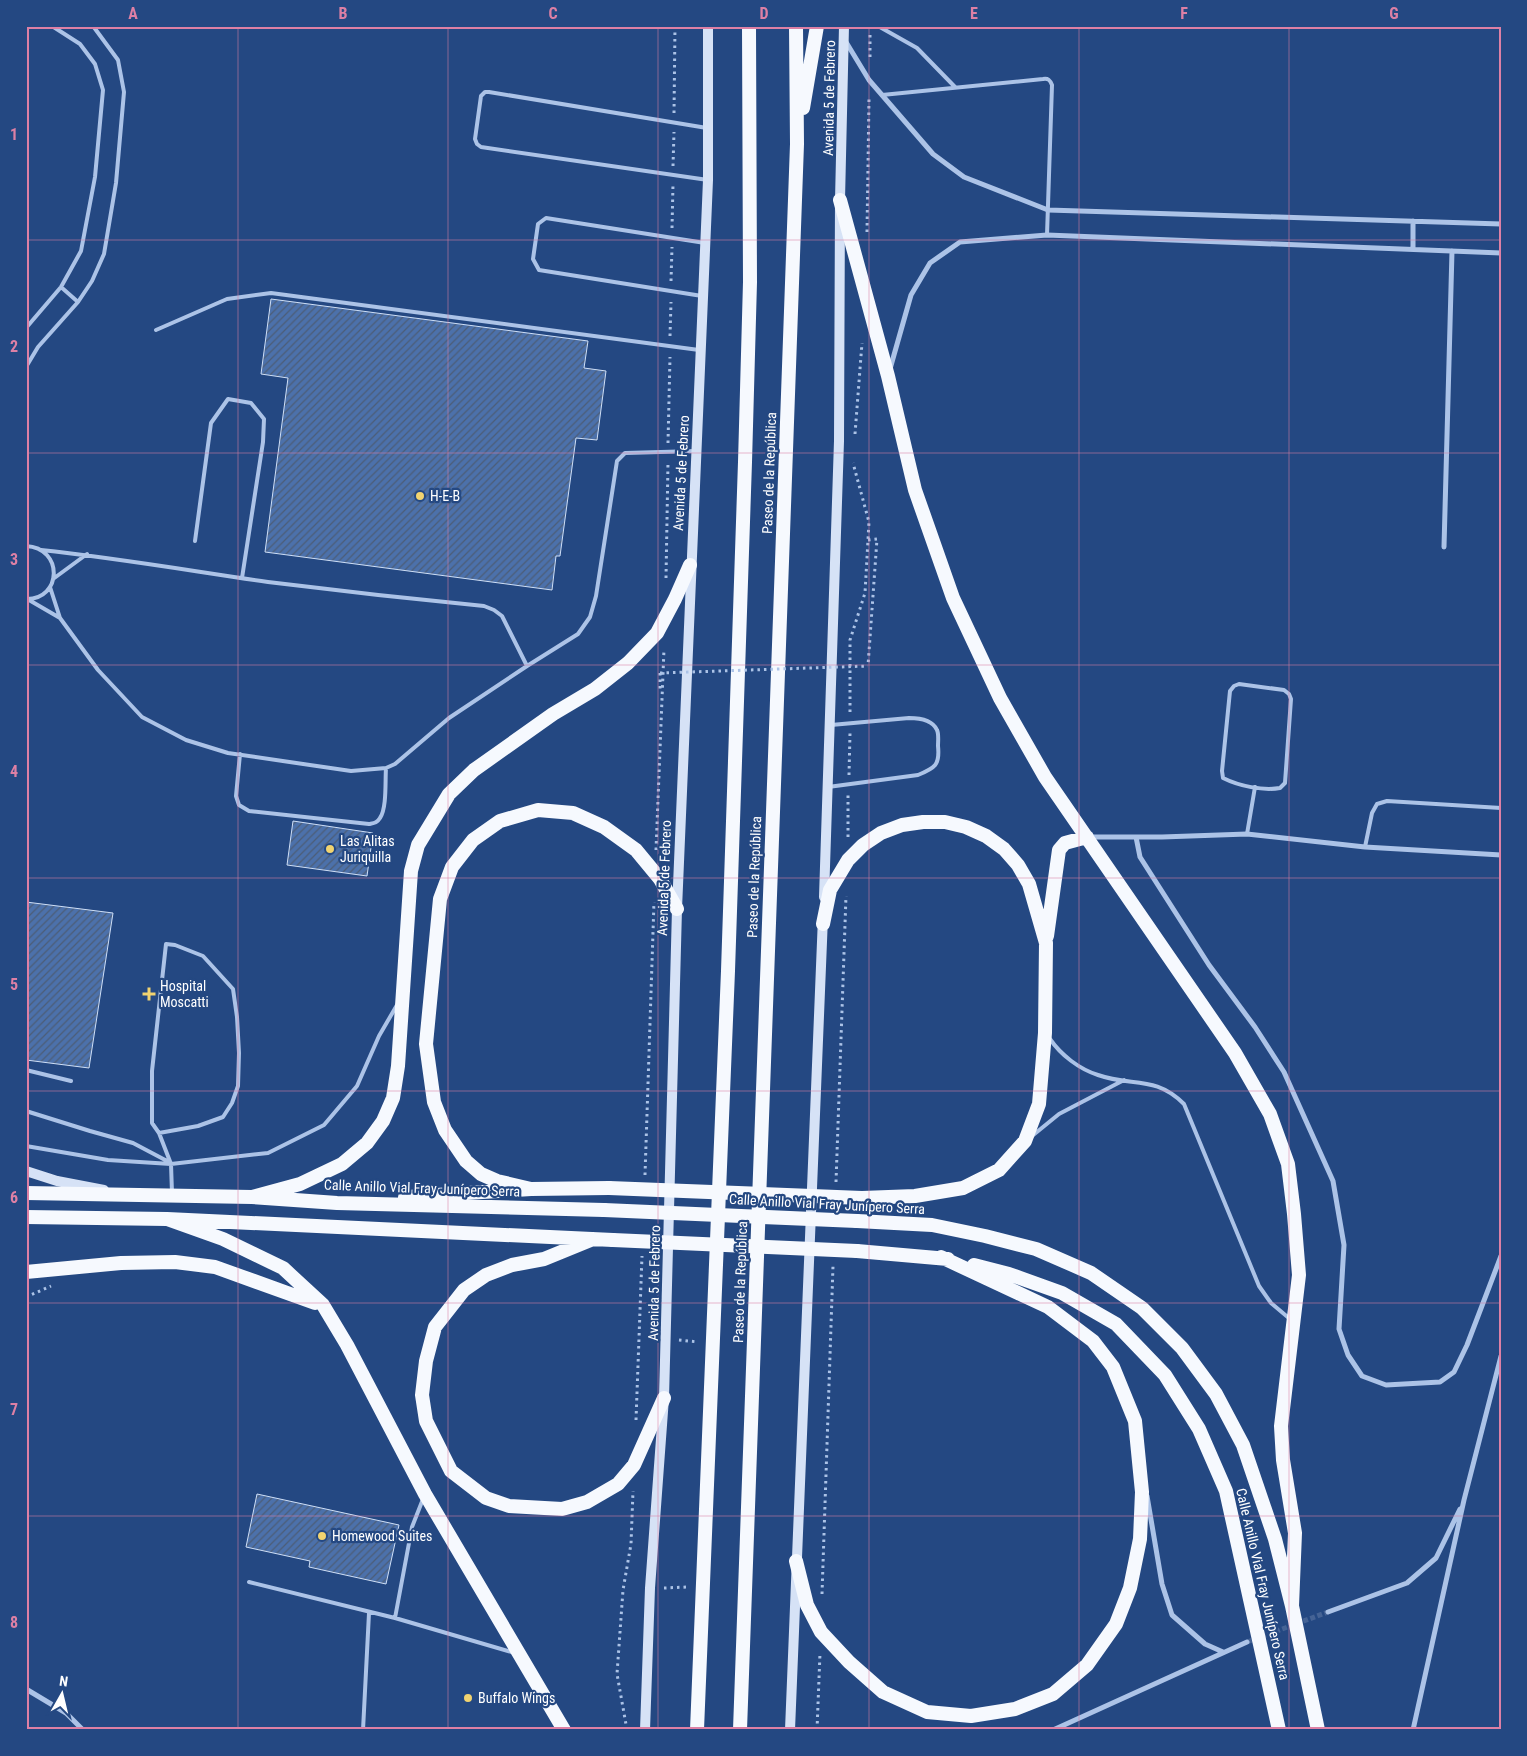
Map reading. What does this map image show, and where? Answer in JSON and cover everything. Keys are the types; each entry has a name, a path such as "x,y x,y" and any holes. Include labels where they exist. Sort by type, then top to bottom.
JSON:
{"highway":[{"name":"Paseo de la República","path":"696,1730 729,961 745,462 750,282 749,26"},
{"name":"Paseo de la República","path":"740,1730 798,144 796,26"},
{"path":"798,144 817,26"},
{"path":"840,200 888,376 915,490 953,598 1000,698 1045,777 1235,1053 1270,1114 1288,1164 1298,1275 1281,1426 1283,1460 1295,1533 1292,1606"},
{"path":"252,1197 300,1184 342,1164 367,1143 383,1121 393,1098 398,1066 411,871 418,845 449,794 474,770 553,714 595,689 628,663 657,633 690,565"},
{"path":"531,1189 497,1181 481,1174 466,1161 445,1130 434,1102 426,1044 440,899 452,867 473,840 500,821 538,810 573,813 604,826 636,850 660,879 677,909"},
{"path":"823,924 830,890 848,860 863,845 881,833 902,825 923,822 945,822 966,827 986,836 1004,849 1018,865 1029,884 1046,943"},
{"path":"337,1202 531,1189 609,1188 862,1198 915,1196 963,1188 999,1170 1025,1141 1039,1104 1045,1033 1046,943 1059,850 1065,843 1087,837"},
{"name":"Calle Anillo Vial Fray Junípero Serra","path":"26,1193 252,1197 932,1225 1036,1249 1090,1273 1142,1308 1182,1348 1216,1394 1243,1445 1275,1538 1292,1606 1318,1730"},
{"name":"Calle Anillo Vial Fray Junípero Serra","path":"26,1218 167,1219 857,1251 941,1258 1009,1274 1062,1293 1116,1324 1165,1375 1199,1429 1226,1491 1279,1730"},
{"path":"167,1219 223,1239 283,1268 323,1306 347,1345 424,1494 564,1730"},
{"path":"593,1240 544,1259 512,1265 486,1275 464,1290 435,1327 426,1361 422,1395 426,1421 451,1471 486,1498 509,1506 562,1509 587,1502 618,1484 634,1465 664,1398"},
{"path":"796,1561 807,1605 821,1632 849,1662 882,1692 927,1712 971,1716 1015,1709 1053,1694 1087,1665 1116,1624 1130,1588 1140,1539 1142,1492 1135,1421 1113,1367 1093,1341 1048,1307 941,1258"},
{"path":"26,1272 121,1263 175,1262 215,1267 323,1306"}],"main road":[{"name":"Avenida 5 de Febrero","path":"645,1730 650,1588 664,1398 677,909 690,565 708,180 708,26"},
{"name":"Avenida 5 de Febrero","path":"790,1730 830,725 839,440 840,200 844,26"},
{"path":"26,1171 57,1181 127,1194"}],"street":[{"path":"844,39 869,80 933,154 964,177 1048,210 1501,224"},
{"path":"1413,222 1413,249"},
{"path":"888,376 911,295 930,263 960,242 1047,235 1501,253"},
{"path":"1444,548 1452,251"},
{"path":"1087,837 1247,834 1365,847 1501,855"},
{"path":"1136,837 1140,856 1209,965 1284,1072 1333,1181 1344,1245 1339,1329 1348,1355 1362,1376 1386,1385 1440,1382 1454,1372 1467,1345 1501,1256"},
{"path":"1413,1730 1464,1500 1501,1356"},
{"path":"1135,1421 1162,1584 1172,1615 1205,1644 1223,1652"},
{"path":"1328,1612 1407,1583 1436,1558 1464,1500"},
{"path":"1053,1730 1247,1642"},
{"path":"26,1689 66,1713 83,1730"}],"lane":[{"path":"26,328 62,287 81,251 95,177 102,90 95,64 80,44 52,26"},
{"path":"26,367 38,347 78,302 92,281 104,254 116,183 124,92 118,60 93,26"},
{"path":"878,26 917,48 955,88"},
{"path":"882,95 1047,78 1052,85 1047,235"},
{"path":"708,180 481,147 476,144 475,139 481,96 485,92 709,128"},
{"path":"702,296 539,270 534,258 538,224 546,218 705,243"},
{"path":"62,287 78,302"},
{"path":"156,330 227,299 271,293 700,350"},
{"path":"195,541 211,423 228,399 252,403 264,419 263,442 242,578"},
{"path":"50,587 60,618 98,670 142,717 186,740 228,753 351,771 386,768 396,764 449,718 578,634 590,617 596,596 617,461 621,456 625,453 696,451"},
{"path":"26,546 41,550 87,554 242,578 484,606 502,616 527,666"},
{"path":"41,550 48,555 52,562 54,579"},
{"path":"28,600 38,598 45,593 54,579 87,554"},
{"path":"28,600 60,618"},
{"path":"1238,684 1284,690 1290,694 1291,699 1284,782 1280,788 1256,787 1231,782 1223,778 1222,771 1230,691 1238,684"},
{"path":"828,787 918,775 930,770 938,763 939,754 937,729 930,722 920,718 830,725"},
{"path":"240,754 236,796 239,805 249,811 369,824 376,823 383,811 386,768"},
{"path":"1247,834 1256,787"},
{"path":"1365,847 1372,813 1377,804 1387,801 1501,808"},
{"path":"159,1134 198,1126 223,1117 232,1103 238,1086 239,1052 233,989 203,956 175,945 166,944 152,1071 152,1123 159,1134 171,1164 172,1195"},
{"path":"26,1146 108,1160 171,1164 268,1153 324,1125 357,1086 379,1036 403,994"},
{"path":"1045,1033 1056,1048 1075,1065 1098,1076 1158,1086 1168,1091 1184,1104 1259,1286 1270,1303 1294,1321"},
{"path":"26,1070 72,1081"},
{"path":"1025,1141 1060,1114 1124,1080"},
{"path":"26,1111 90,1132 133,1143 171,1164"},
{"path":"395,1618 412,1527 424,1494"},
{"path":"249,1582 395,1618 520,1655"},
{"path":"363,1730 369,1612"}],"path":[{"path":"666,728 661,728 660,674 868,666 877,539 868,540"},
{"path":"666,1340 713,1342"},
{"path":"650,1588 703,1587"}],"building":[{"name":"H-E-B","path":"271,299 588,341 584,368 606,371 597,440 576,438 560,556 556,556 552,590 265,552 288,378 261,374"},
{"name":"Las Alitas Juriquilla","path":"293,821 373,833 367,876 287,865"},
{"path":"26,902 113,913 89,1068 26,1060"},
{"name":"Homewood Suites","path":"257,1494 399,1525 386,1584 309,1567 310,1561 246,1547"}],"tunnel":[{"path":"1247,1642 1328,1612"}],"place":[{"name":"H-E-B","path":"420,496"},
{"name":"Las Alitas Juriquilla","path":"330,849"},
{"name":"Hospital Moscatti","path":"149,994"},
{"name":"Homewood Suites","path":"322,1536"},
{"name":"Buffalo Wings","path":"468,1698"}]}
